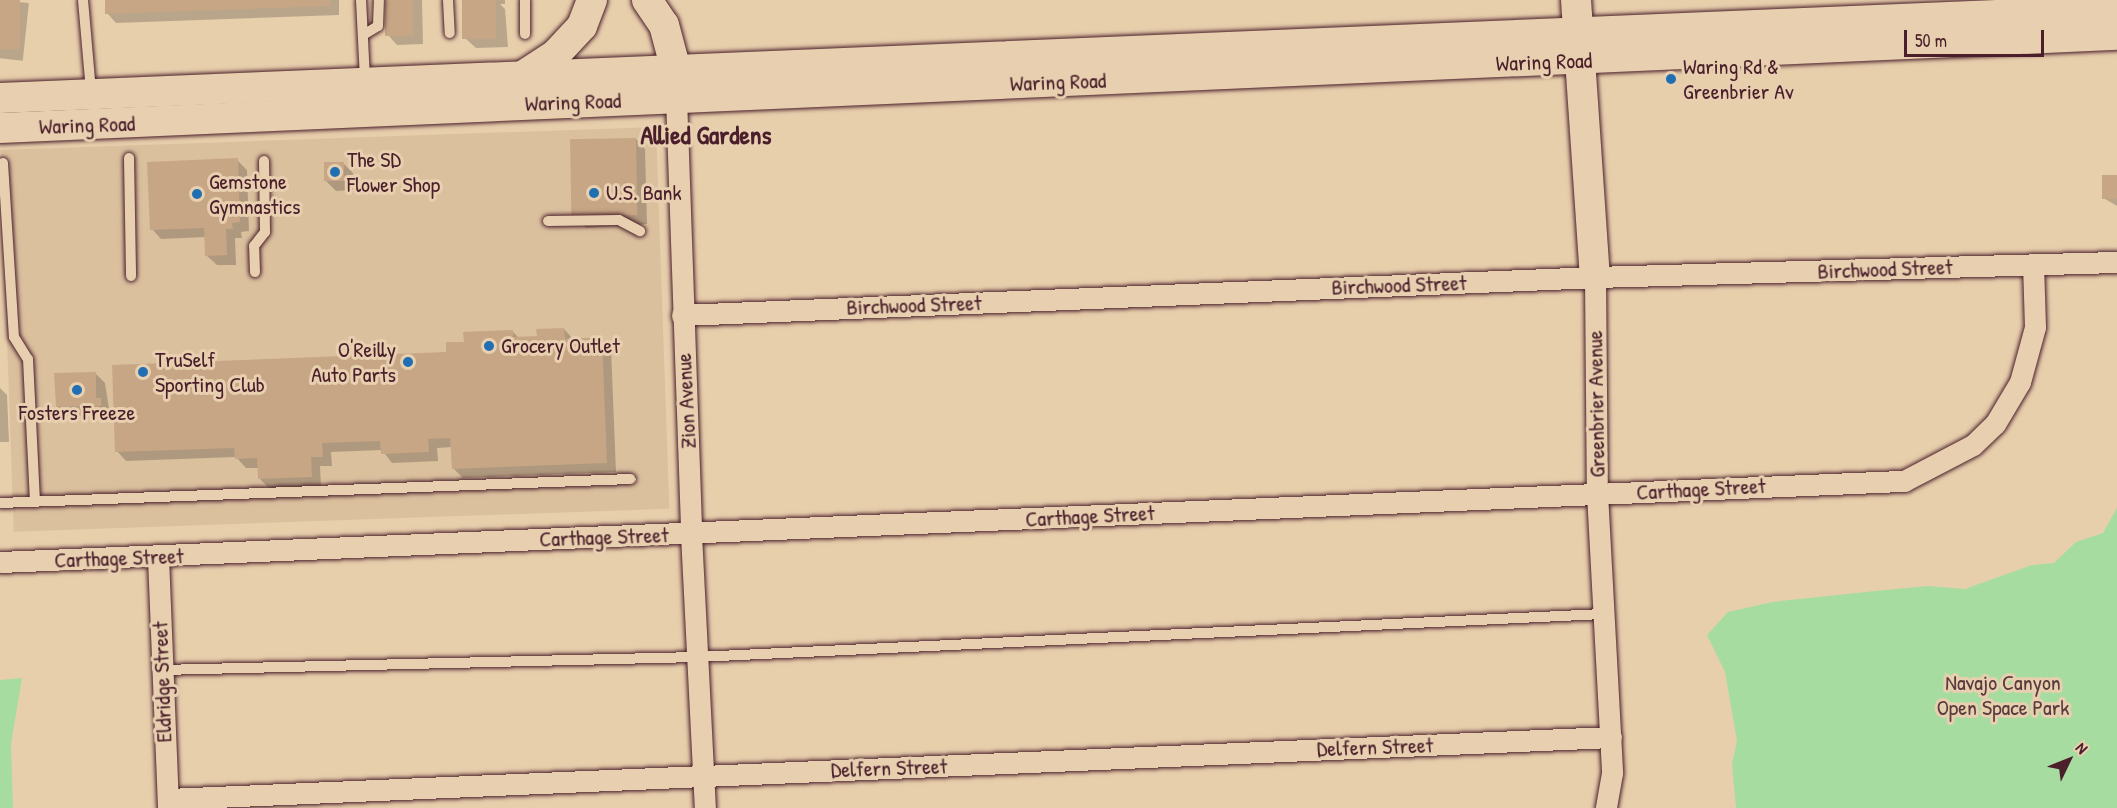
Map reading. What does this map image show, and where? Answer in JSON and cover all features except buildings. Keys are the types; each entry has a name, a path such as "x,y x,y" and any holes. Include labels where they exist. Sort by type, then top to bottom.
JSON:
{"main road":[{"path":"524,75 556,54 582,26 592,0"},
{"name":"Zion Avenue","path":"647,0 664,25 676,83"},
{"name":"Greenbrier Avenue","path":"1576,0 1595,277"},
{"name":"Waring Road","path":"1578,47 2117,10"},
{"name":"Waring Road","path":"0,128 676,83 1578,47 2117,35"},
{"name":"Waring Road","path":"0,98 365,84 524,75 676,83"}],"street":[{"name":"Zion Avenue","path":"676,83 682,315 705,808"},
{"name":"Birchwood Street","path":"682,315 1595,277 2117,262"},
{"name":"Carthage Street","path":"0,562 1904,481 1923,474 1973,445 1995,424 2020,382 2035,327 2033,265"},
{"name":"Greenbrier Avenue","path":"1595,277 1597,493 1612,773 1606,808"},
{"name":"Eldridge Street","path":"158,557 168,803"},
{"name":"Delfern Street","path":"168,803 704,776 1611,737"}],"lane":[{"path":"83,0 91,94"},
{"path":"361,0 365,84"},
{"path":"363,35 378,26 379,0"},
{"path":"448,0 450,33"},
{"path":"525,0 525,34"},
{"path":"129,158 131,276"},
{"path":"255,272 254,246 265,232 264,161"},
{"path":"2,165 3,211 11,280 14,337 28,359 36,502"},
{"path":"548,221 619,220 640,231"},
{"path":"0,285 11,280"},
{"path":"0,503 631,479"},
{"path":"161,670 698,657 1604,614"}],"shaded area":[{"path":"656,127 669,509 14,532 0,150"}],"green space":[{"name":"Navajo Canyon Open Space Park","path":"2117,508 2117,808 1736,808 1732,764 1737,741 1725,672 1707,635 1728,612 1772,602 1885,590 1928,586 1965,589 2032,565 2054,563 2076,542 2103,533"},
{"path":"22,678 11,744 13,808 0,808 0,680"}],"place":[{"name":"Waring Rd & Greenbrier Av","path":"1671,79"},
{"name":"The SD Flower Shop","path":"335,172"},
{"name":"U.S. Bank","path":"594,193"},
{"name":"Gemstone Gymnastics","path":"197,194"},
{"name":"Grocery Outlet","path":"489,346"},
{"name":"O'Reilly Auto Parts","path":"408,362"},
{"name":"TruSelf Sporting Club","path":"143,372"},
{"name":"Fosters Freeze","path":"77,390"}],"district":[{"name":"Allied Gardens","path":"706,135"}]}
